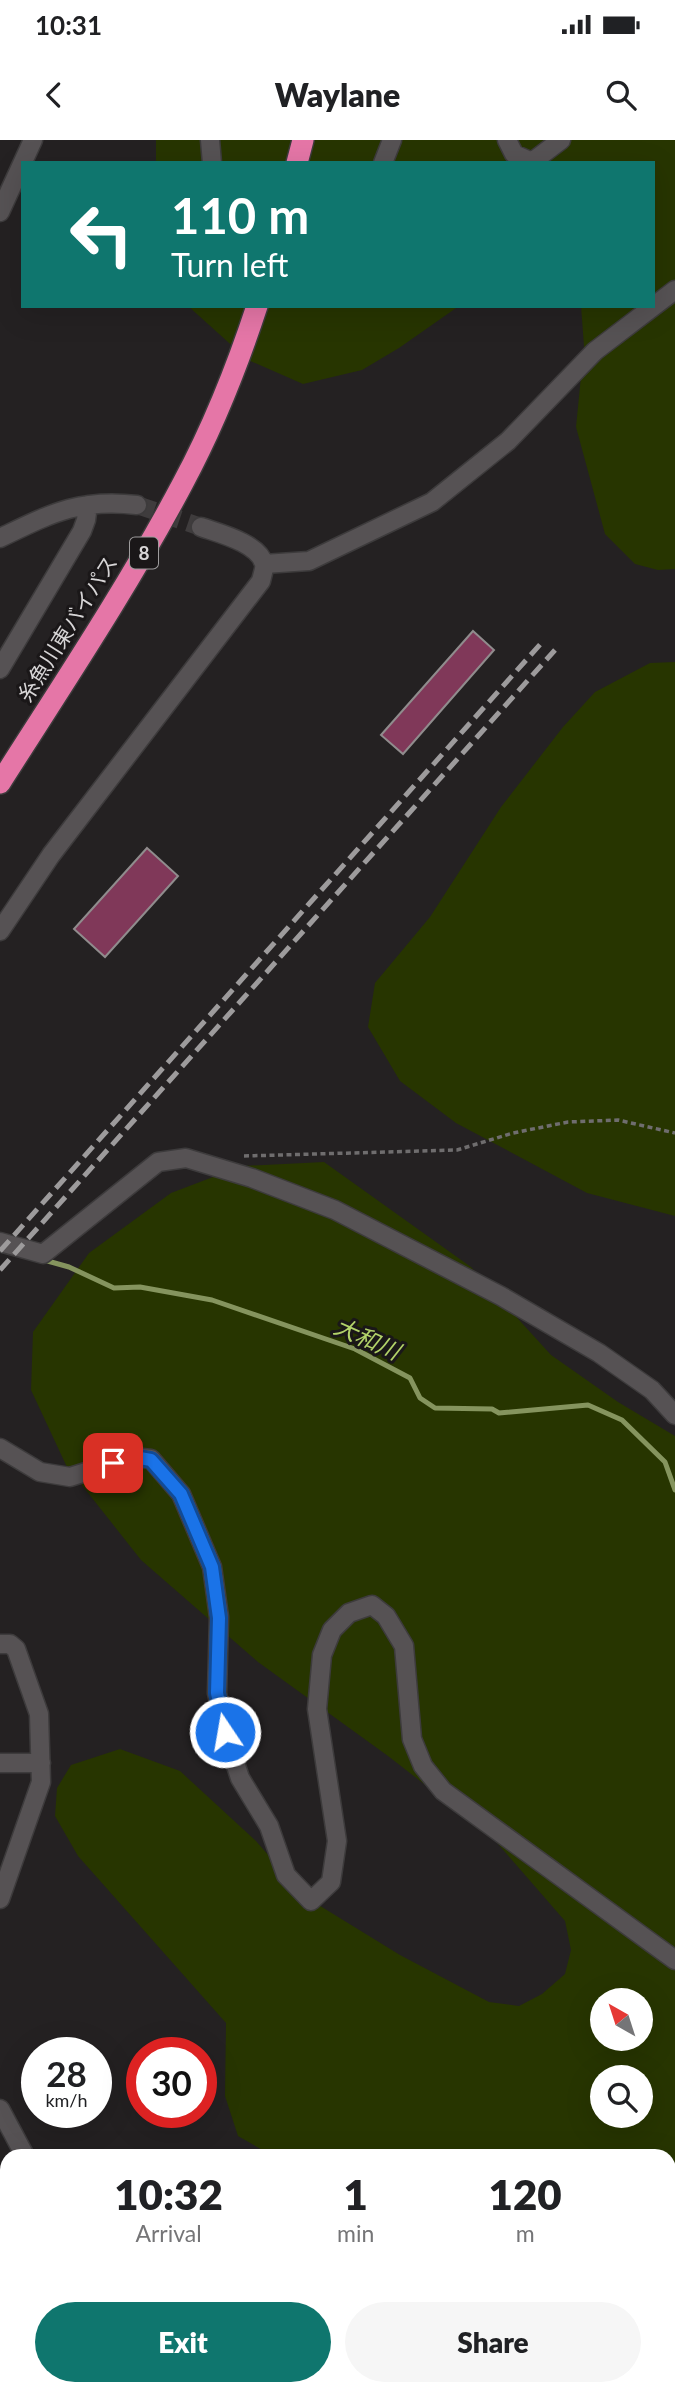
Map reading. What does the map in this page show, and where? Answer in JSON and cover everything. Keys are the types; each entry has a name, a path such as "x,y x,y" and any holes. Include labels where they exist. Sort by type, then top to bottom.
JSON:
{"highway":[{"path":"298,161 303,140"},
{"name":"糸魚川東バイパス","path":"0,783 125,587 184,481 225,392 256,308"}],"street":[{"path":"23,161 33,140"},
{"path":"210,140 212,161"},
{"path":"384,161 392,140"},
{"path":"507,140 514,154 528,161"},
{"path":"535,161 561,140"},
{"path":"0,212 21,166"},
{"path":"655,305 675,290"},
{"path":"264,564 309,561 432,502 508,441 595,351 651,308"},
{"path":"0,538 54,512 110,502 137,505"},
{"path":"0,669 82,531 88,505"},
{"path":"0,930 60,844 261,581 264,564 257,553 237,538 201,527"},
{"path":"0,1242 43,1254 158,1162 186,1158 252,1178 335,1210 501,1296 599,1353 652,1390 675,1415"},
{"path":"0,1448 40,1472 70,1477 134,1457 151,1460 181,1494 212,1567 219,1618 217,1693 240,1778 269,1826 286,1875 312,1900 331,1882 337,1841 317,1709 322,1655 332,1630 349,1613 372,1605 386,1616 404,1646 412,1738 423,1766 443,1791 675,1960"},
{"path":"0,1644 10,1644 16,1649 39,1714 41,1763 41,1782 0,1899"},
{"path":"0,1763 41,1763"},
{"path":"0,2109 21,2149"}],"path":[{"path":"240,1156 457,1150 513,1133 568,1122 618,1120 675,1133"}],"green space":[{"path":"156,140 675,140 675,569 658,570 635,564 605,534 576,427 584,346 581,308 655,308 655,161 156,161"},
{"path":"190,308 456,308 362,370 303,384 248,360"},
{"path":"675,662 675,1216 587,1193 456,1123 400,1081 368,1027 375,983 430,917 501,807 563,727 595,692 650,663"},
{"path":"324,1162 471,1267 551,1355 618,1402 675,1436 675,2149 261,2149 238,2136 225,2096 226,2023 78,1856 55,1816 57,1788 71,1765 120,1749 180,1771 256,1841 304,1896 400,1955 489,2002 519,2006 542,1994 565,1974 571,1950 565,1921 491,1836 388,1756 258,1662 141,1560 66,1465 31,1390 33,1332 89,1253 171,1193 242,1166"}],"building":[{"path":"473,631 494,650 403,754 381,735"},
{"path":"147,848 178,876 105,957 74,929"}],"waterway":[{"name":"大和川","path":"44,1260 69,1267 114,1288 140,1287 212,1300 355,1349 410,1378 420,1398 435,1408 492,1409 499,1413 588,1405 622,1420 665,1462 675,1490"}],"tunnel":[{"path":"137,505 201,527"}],"railway":[{"path":"0,1251 544,640"},
{"path":"0,1270 555,650"}],"route":[{"path":"113,1463 134,1457 151,1460 181,1494 212,1567 219,1618 217,1693 225,1732"}]}
